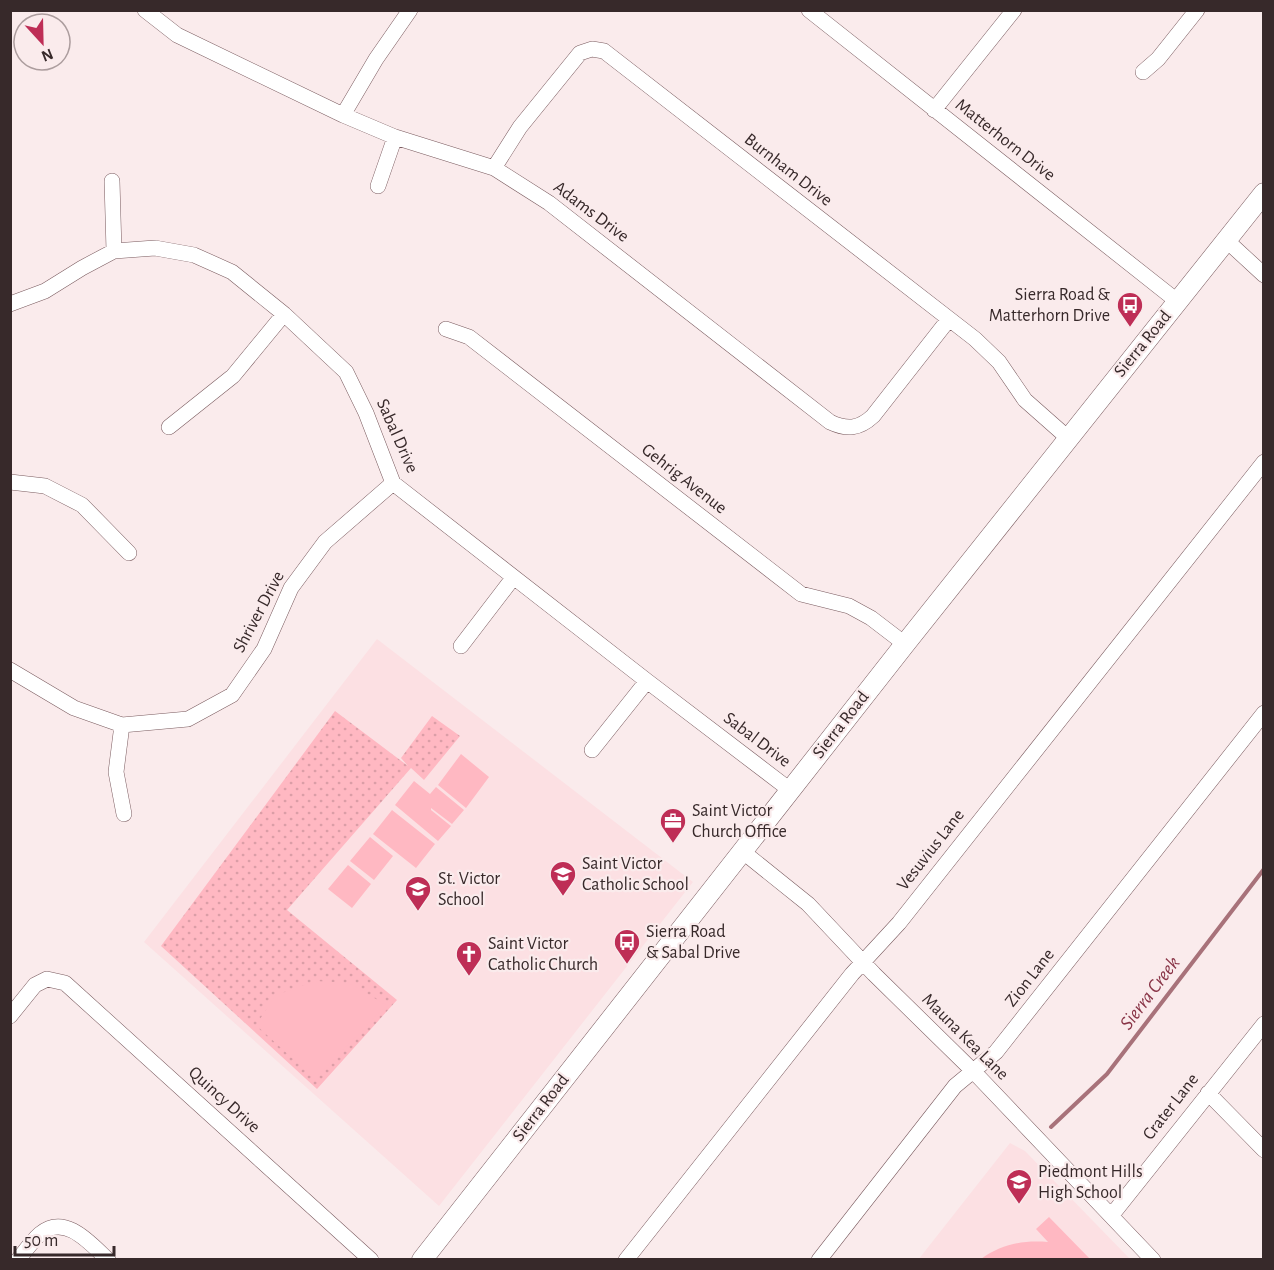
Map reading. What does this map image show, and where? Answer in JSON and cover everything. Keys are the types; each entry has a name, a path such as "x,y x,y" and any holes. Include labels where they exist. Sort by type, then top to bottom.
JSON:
{"street":[{"name":"Adams Drive","path":"145,10 177,35 343,115 394,137 494,168 549,203 830,422 841,427 853,428 864,424 873,416 949,319"},
{"path":"343,115 381,51 410,10"},
{"path":"934,110 1014,10"},
{"path":"1143,72 1158,59 1197,10"},
{"name":"Matterhorn Drive","path":"813,12 1178,301"},
{"name":"Burnham Drive","path":"494,168 520,127 580,53 592,49 604,51 949,319 999,362 1025,400 1068,438"},
{"path":"378,186 394,137"},
{"path":"112,181 114,251"},
{"name":"Sierra Road","path":"422,1260 905,644 1263,193"},
{"path":"1226,240 1263,275"},
{"name":"Sabal Drive","path":"10,304 45,291 114,251 155,248 194,255 232,272 284,314 346,372 366,413 393,483 790,790"},
{"path":"169,427 233,376 284,314"},
{"name":"Gehrig Avenue","path":"446,329 469,337 801,594 849,606 871,618 905,644"},
{"name":"Vesuvius Lane","path":"626,1260 862,962 899,923 1263,462"},
{"path":"10,482 45,486 82,505 129,553"},
{"name":"Shriver Drive","path":"10,670 74,708 122,725 188,719 232,694 264,649 291,588 325,542 393,483"},
{"path":"461,645 513,578"},
{"path":"592,750 647,681"},
{"name":"Zion Lane","path":"819,1260 956,1086 996,1052 1263,713"},
{"path":"122,725 116,772 124,814"},
{"name":"Mauna Kea Lane","path":"742,851 808,904 862,962 974,1072 1153,1260"},
{"name":"Quincy Drive","path":"10,1016 35,985 46,979 65,983 371,1260"},
{"name":"Crater Lane","path":"1111,1216 1263,1024"},
{"path":"1208,1093 1263,1150"},
{"path":"18,1260 38,1235 46,1229 55,1227 75,1230 108,1260"}],"shaded area":[{"name":"St. Victor School","path":"377,639 693,882 439,1206 144,942"},
{"path":"335,711 408,766 401,758 432,716 460,736 424,780 411,768 287,910 397,1000 317,1089 161,946"},
{"path":"461,754 489,777 466,808 438,785"},
{"path":"414,781 430,794 436,787 464,810 452,824 431,808 451,826 438,841 395,805"},
{"path":"392,810 435,844 416,868 373,834"},
{"path":"370,837 393,856 374,880 350,861"},
{"path":"348,865 371,884 352,908 328,889"},
{"path":"316,981 349,983 386,1005 315,1079 256,1025 276,995"},
{"name":"Piedmont Hills High School","path":"1010,1143 1025,1151 1130,1259 918,1260"},
{"path":"1049,1217 1090,1259 981,1259 1013,1244 1048,1242 1036,1229"}],"waterway":[{"name":"Sierra Creek","path":"1051,1127 1107,1074 1264,869"}],"place":[{"name":"Sierra Road & Matterhorn Drive","path":"1130,328"},
{"name":"Saint Victor Church Office","path":"673,844"},
{"name":"Saint Victor Catholic School","path":"563,897"},
{"name":"St. Victor School","path":"418,912"},
{"name":"Sierra Road & Sabal Drive","path":"627,965"},
{"name":"Saint Victor Catholic Church","path":"469,977"},
{"name":"Piedmont Hills High School","path":"1019,1205"}]}
